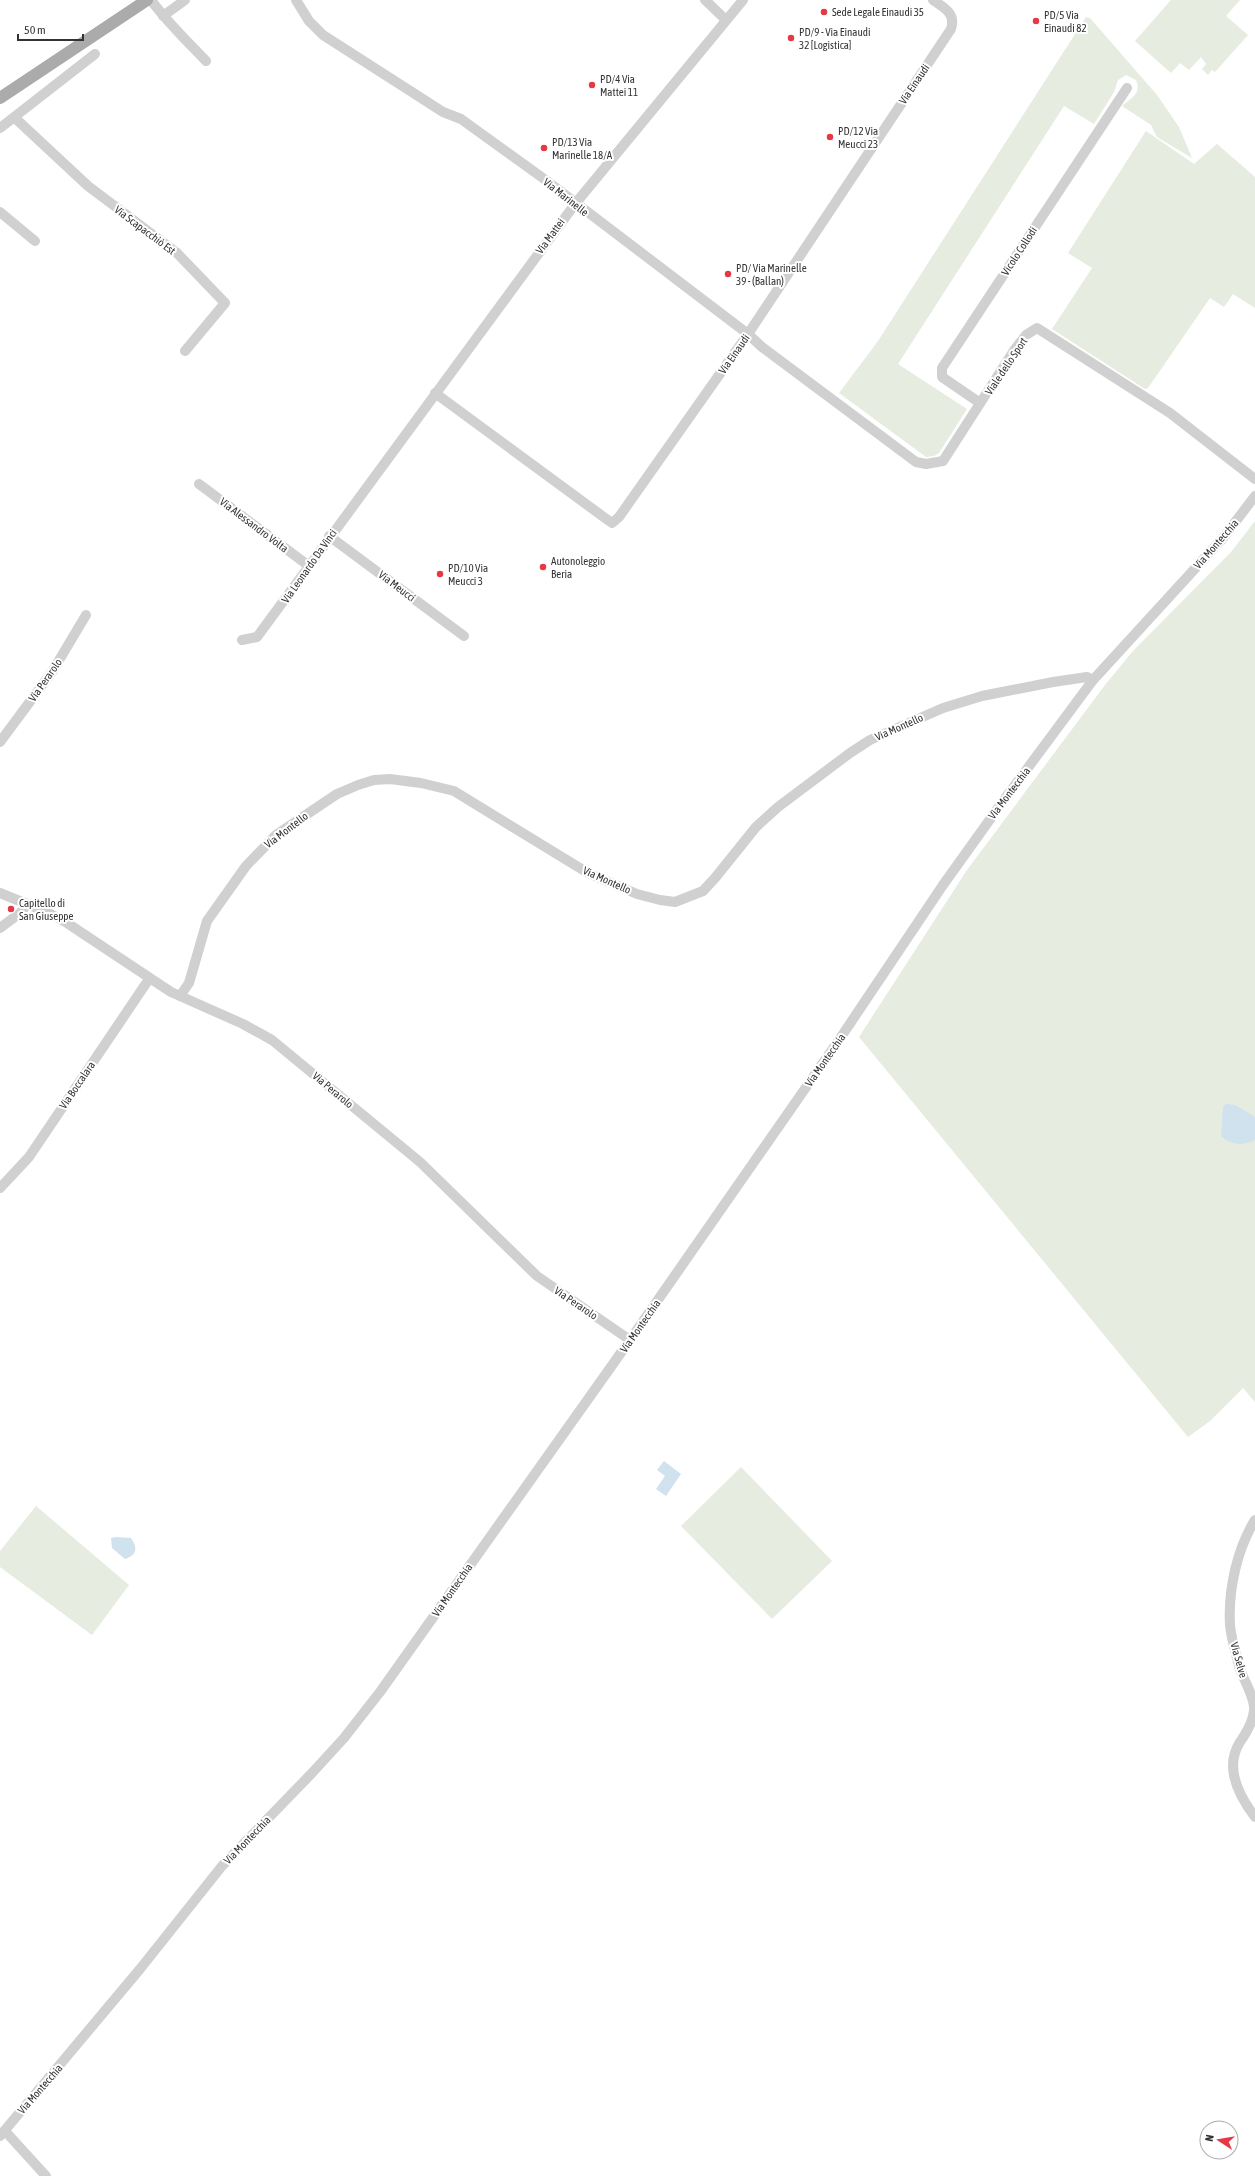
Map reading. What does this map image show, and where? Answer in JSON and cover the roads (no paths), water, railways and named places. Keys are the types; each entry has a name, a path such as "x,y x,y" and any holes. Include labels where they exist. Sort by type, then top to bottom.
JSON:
{"main road":[{"path":"0,98 147,0"}],"street":[{"path":"151,0 163,16 206,61"},
{"path":"163,16 185,0"},
{"name":"Via Marinelle","path":"296,0 309,21 323,34 443,112 461,119 748,334 762,347 834,401"},
{"path":"705,0 726,20"},
{"name":"Via Mattei","path":"369,482 575,204 743,0"},
{"name":"Via Einaudi","path":"435,393 612,523 619,517 748,334 951,29 953,23 951,14 933,0"},
{"path":"0,128 15,118 95,54"},
{"name":"Vicolo Collodi","path":"980,403 942,378 942,368 1127,88"},
{"name":"Via Scapacchiò Est","path":"15,118 88,186 177,253 225,304 185,351"},
{"path":"0,212 35,241"},
{"name":"Viale dello Sport","path":"834,401 916,462 926,464 943,461 1015,349 1026,335 1037,328 1170,413 1255,480"},
{"name":"Via Leonardo Da Vinci","path":"242,640 257,637 369,482"},
{"name":"Via Alessandro Volta","path":"199,484 309,566"},
{"name":"Via Montecchia","path":"2,2133 140,1969 222,1866 312,1773 353,1726 389,1679 630,1340 828,1055 943,885 1093,680 1223,538 1255,496"},
{"name":"Via Meucci","path":"329,536 464,636"},
{"name":"Via Perarolo","path":"0,742 52,672 86,615"},
{"name":"Via Montello","path":"180,996 189,983 207,921 246,866 276,835 332,798 358,785 374,780 390,779 421,783 454,791 588,873 637,894 675,902 703,891 756,827 778,807 850,753 870,740 943,708 982,696 1087,677 1093,680"},
{"name":"Via Perarolo","path":"0,893 28,904 67,923 149,979 180,996 243,1024 272,1040 420,1162 536,1276 630,1340"},
{"path":"0,928 20,913 28,904"},
{"name":"Via Boccalara","path":"0,1188 29,1157 149,979"},
{"name":"Via Selve","path":"1255,1520 1243,1545 1230,1600 1230,1626 1238,1660 1254,1706 1251,1724 1235,1753 1233,1770 1236,1786 1244,1803 1255,1817"},
{"path":"2,2133 46,2176"}],"water":[{"path":"1226,1104 1235,1105 1255,1117 1255,1140 1237,1144 1221,1136 1223,1107"},
{"path":"664,1461 681,1474 666,1496 656,1489 665,1476 657,1470"},
{"path":"111,1538 131,1538 135,1548 132,1555 125,1559 112,1548"}],"place":[{"name":"Sede Legale Einaudi 35","path":"824,12"},
{"name":"PD/5 Via Einaudi 82","path":"1036,21"},
{"name":"PD/9 - Via Einaudi 32 [Logistica]","path":"791,38"},
{"name":"PD/4 Via Mattei 11","path":"592,85"},
{"name":"PD/12 Via Meucci 23","path":"830,137"},
{"name":"PD/13 Via Marinelle 18/A","path":"544,148"},
{"name":"PD/ Via Marinelle 39 - (Ballan)","path":"728,274"},
{"name":"Autonoleggio Beria","path":"543,567"},
{"name":"PD/10 Via Meucci 3","path":"440,574"},
{"name":"Capitello di San Giuseppe","path":"11,909"}]}
